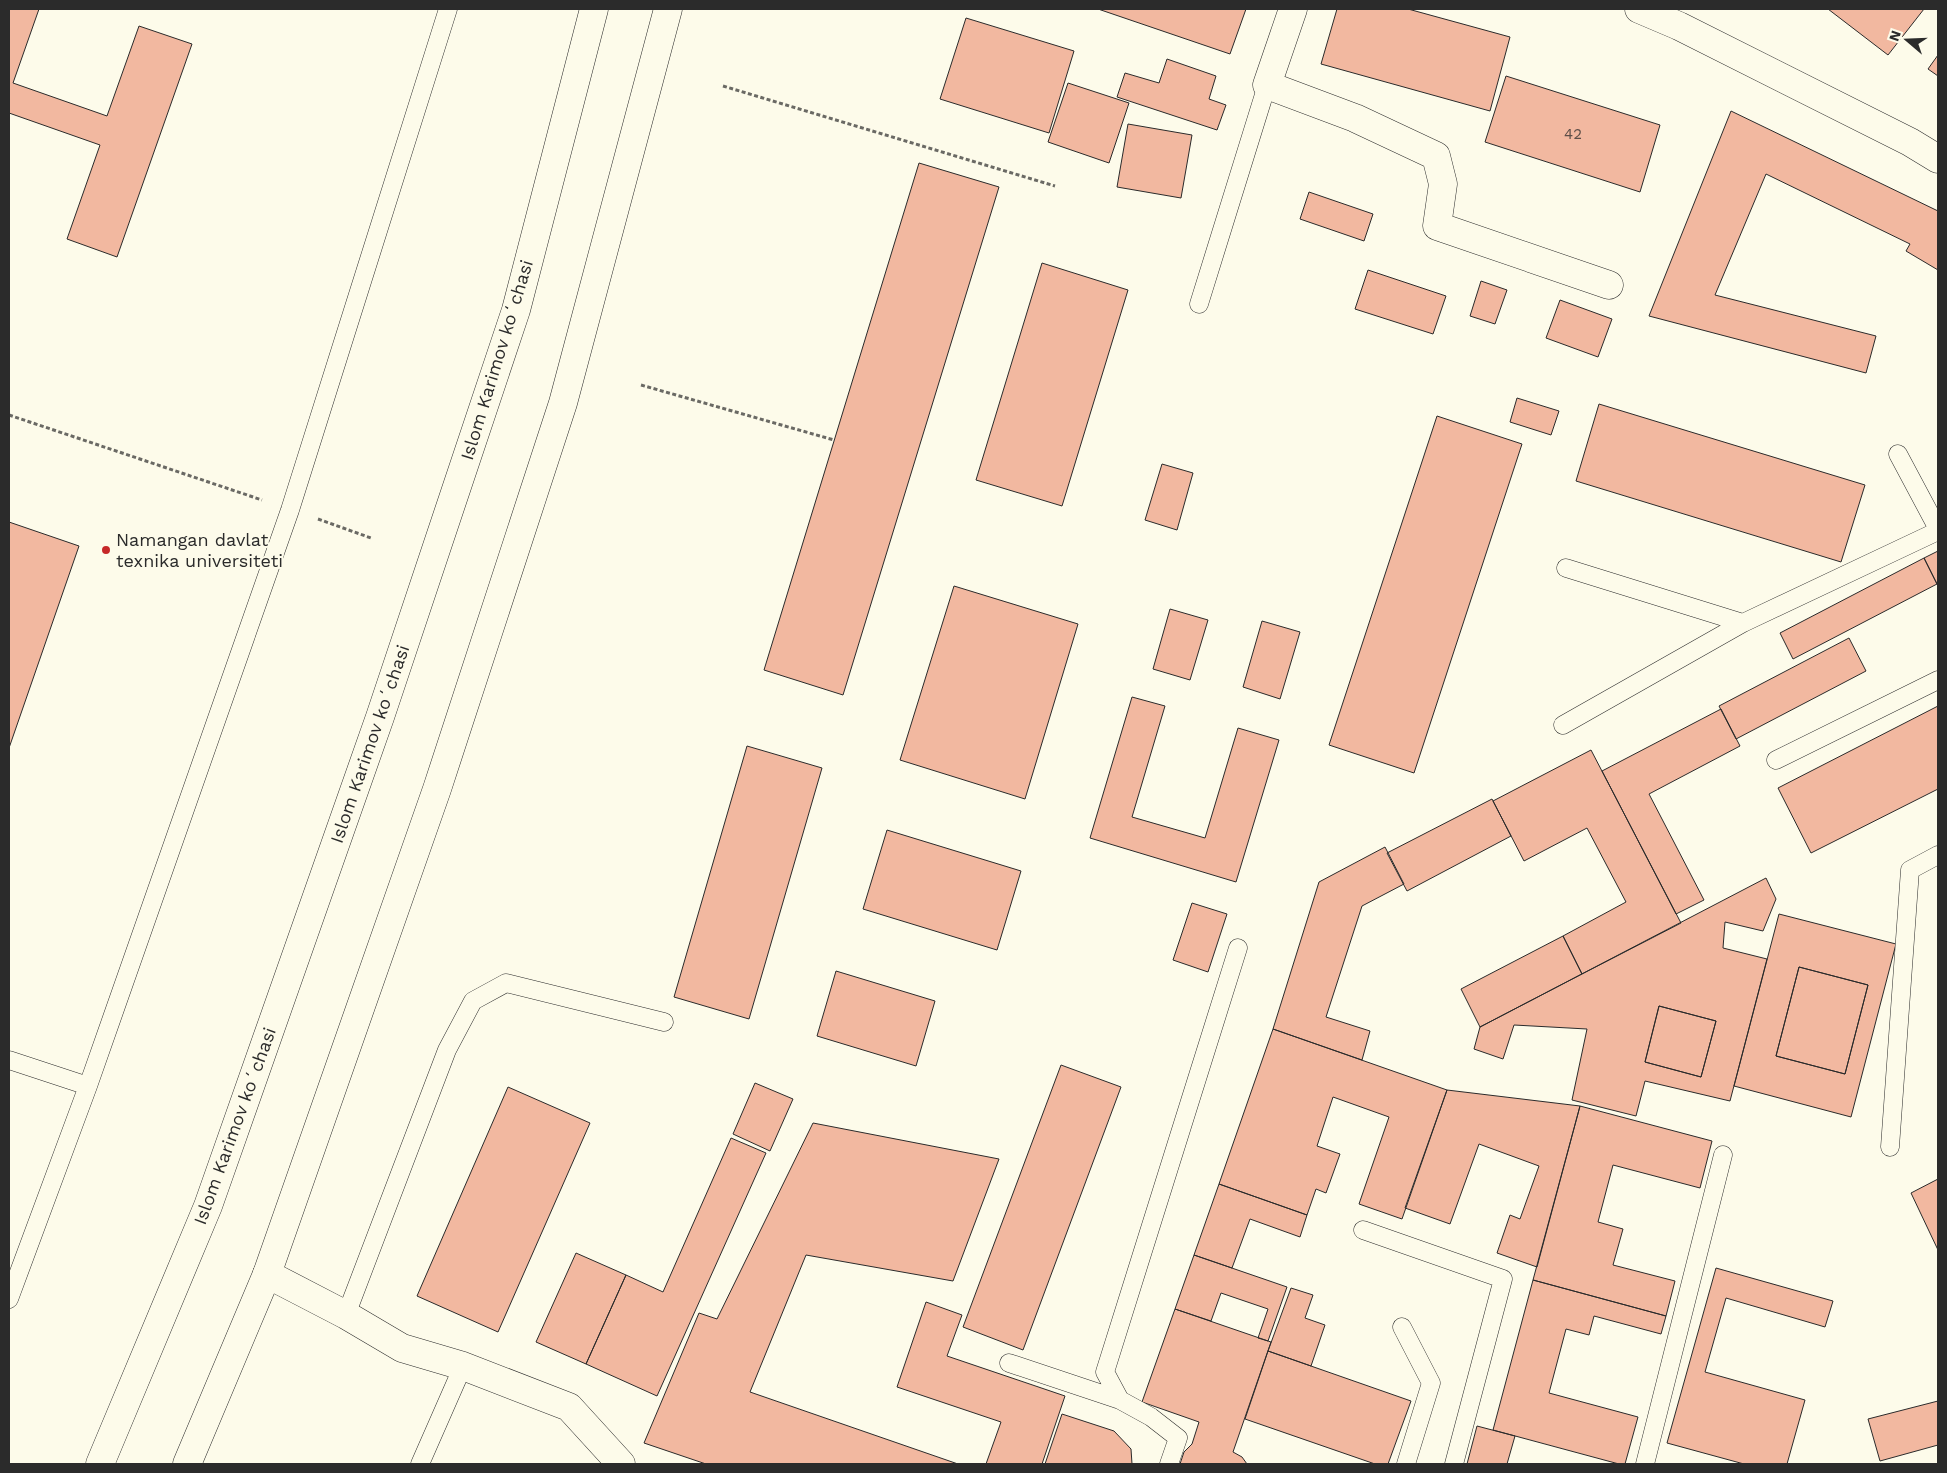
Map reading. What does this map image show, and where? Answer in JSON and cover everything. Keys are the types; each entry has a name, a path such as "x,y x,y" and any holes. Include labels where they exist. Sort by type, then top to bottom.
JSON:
{"main road":[{"name":"Islom Karimov koʻchasi","path":"100,1464 208,1206 380,717 516,310 594,9"},
{"path":"187,1464 266,1274 437,790 560,413 668,9"},
{"path":"1293,9 1267,85 1355,118 1436,156 1443,184 1437,226 1609,285"},
{"path":"1639,9 1679,26 1786,79 1910,142 1938,159"},
{"path":"266,1274 402,1348 463,1366 569,1407 621,1464"}],"lane":[{"path":"9,1299 88,1086 290,510 448,9"},
{"path":"1199,304 1267,85"},
{"path":"1563,725 1743,623 1938,530 1898,454"},
{"path":"1566,568 1743,623"},
{"path":"1776,760 1938,680"},
{"path":"1890,1146 1910,870 1938,855"},
{"path":"1120,1400 1105,1372 1238,948"},
{"path":"346,1316 447,1050 473,1001 506,983 664,1022"},
{"path":"9,1060 88,1086"},
{"path":"1645,1464 1723,1156"},
{"path":"1363,1230 1503,1279 1454,1464"},
{"path":"1402,1328 1431,1383 1406,1464"},
{"path":"1009,1363 1120,1400 1151,1417 1178,1438 1169,1464"},
{"path":"420,1464 463,1366"}],"path":[{"path":"723,86 1055,186"},
{"path":"641,384 834,440"},
{"path":"9,415 372,538"}],"building":[{"path":"9,9 39,9 13,83 107,116 139,26 192,44 117,257 67,239 100,145 9,113"},
{"path":"1098,9 1246,9 1230,54"},
{"path":"1337,9 1408,9 1510,37 1490,111 1321,64"},
{"path":"1828,9 1924,9 1888,55"},
{"path":"966,18 1074,51 1049,133 940,99"},
{"path":"1938,55 1938,76 1928,69"},
{"path":"1167,59 1216,76 1209,99 1226,105 1217,130 1117,97 1125,73 1159,83"},
{"path":"1506,76 1660,125 1640,192 1485,142"},
{"path":"1068,83 1129,103 1109,163 1048,142"},
{"path":"1731,111 1938,211 1938,270 1906,251 1910,244 1766,174 1715,295 1876,336 1866,373 1649,316"},
{"path":"1128,124 1192,135 1181,198 1117,187"},
{"path":"919,163 999,187 843,695 764,670"},
{"path":"1309,192 1373,214 1364,241 1300,219"},
{"path":"1042,263 1128,290 1062,506 976,480"},
{"path":"1368,270 1446,296 1433,334 1355,309"},
{"path":"1481,281 1507,290 1495,324 1470,316"},
{"path":"1560,300 1612,319 1598,357 1546,338"},
{"path":"1517,398 1559,411 1551,435 1510,422"},
{"path":"1599,404 1865,485 1841,562 1576,481"},
{"path":"1437,416 1522,444 1414,773 1329,745"},
{"path":"1162,464 1193,473 1177,530 1145,520"},
{"path":"9,522 79,546 9,748"},
{"path":"1938,551 1938,586 1924,558"},
{"path":"1924,558 1937,584 1793,659 1780,633"},
{"path":"954,586 1078,624 1025,799 900,760"},
{"path":"1170,609 1208,620 1190,680 1153,669"},
{"path":"1262,621 1300,632 1280,699 1243,687"},
{"path":"1849,638 1866,671 1736,739 1719,706"},
{"path":"1132,697 1165,706 1132,817 1205,838 1238,728 1279,740 1236,882 1090,838"},
{"path":"1938,706 1938,789 1811,853 1778,788"},
{"path":"1721,709 1740,746 1649,794 1704,900 1676,914 1602,771"},
{"path":"747,746 822,768 749,1019 674,997"},
{"path":"1591,750 1681,923 1582,974 1563,936 1626,902 1587,828 1524,861 1493,801"},
{"path":"1492,799 1511,836 1407,891 1387,853"},
{"path":"887,830 1021,871 997,950 863,909"},
{"path":"1385,847 1404,884 1362,906 1326,1017 1370,1031 1362,1060 1273,1029 1319,882"},
{"path":"1766,878 1776,899 1763,931 1725,922 1723,948 1767,959 1730,1101 1645,1081 1636,1116 1572,1100 1587,1029 1514,1025 1503,1059 1474,1049 1480,1027","holes":["1659,1006 1716,1021 1701,1077 1645,1062"]},
{"path":"1192,903 1227,914 1208,972 1173,960"},
{"path":"1779,914 1896,944 1851,1117 1734,1086","holes":["1799,967 1868,985 1845,1074 1776,1056"]},
{"path":"1563,936 1582,974 1480,1027 1461,989"},
{"path":"1799,967 1868,985 1845,1074 1776,1056"},
{"path":"836,971 935,1001 916,1066 817,1036"},
{"path":"1659,1006 1716,1021 1701,1077 1645,1062"},
{"path":"1273,1029 1447,1090 1402,1219 1359,1204 1389,1117 1333,1097 1317,1146 1340,1154 1326,1193 1316,1189 1307,1215 1219,1184"},
{"path":"1061,1065 1121,1087 1023,1350 963,1327"},
{"path":"755,1083 793,1099 770,1151 733,1134"},
{"path":"508,1087 590,1123 498,1332 417,1296"},
{"path":"1447,1090 1580,1106 1537,1267 1497,1253 1510,1215 1520,1219 1539,1166 1479,1144 1450,1224 1405,1208"},
{"path":"1580,1106 1712,1141 1700,1188 1613,1165 1598,1222 1623,1229 1613,1265 1675,1281 1666,1316 1533,1280"},
{"path":"813,1123 999,1159 953,1281 806,1255 750,1392 958,1464 706,1464 644,1443 699,1313 717,1319"},
{"path":"731,1138 766,1153 657,1396 586,1364 626,1275 663,1292"},
{"path":"1938,1179 1938,1250 1911,1193"},
{"path":"1219,1184 1307,1215 1300,1237 1250,1219 1232,1268 1194,1255"},
{"path":"576,1253 626,1275 586,1364 536,1342"},
{"path":"1194,1255 1287,1287 1268,1341 1258,1338 1268,1309 1221,1293 1211,1321 1175,1309"},
{"path":"1716,1268 1833,1301 1825,1327 1726,1298 1705,1372 1805,1400 1787,1464 1744,1464 1667,1443"},
{"path":"1533,1280 1666,1316 1661,1334 1594,1316 1589,1335 1566,1329 1549,1393 1638,1417 1625,1464 1493,1430"},
{"path":"1291,1288 1313,1295 1305,1318 1325,1325 1311,1366 1268,1351"},
{"path":"926,1302 962,1315 947,1356 1065,1396 1042,1464 986,1464 1001,1422 897,1387"},
{"path":"1175,1309 1271,1342 1233,1452 1242,1457 1247,1464 1180,1464 1184,1452 1192,1444 1199,1422 1142,1402"},
{"path":"1268,1351 1411,1401 1388,1464 1375,1464 1245,1419"},
{"path":"1938,1401 1938,1445 1880,1461 1868,1419"},
{"path":"1062,1414 1114,1431 1131,1449 1132,1464 1045,1464"},
{"path":"1477,1426 1515,1436 1507,1464 1467,1464"}],"place":[{"name":"Namangan davlat texnika universiteti","path":"106,550"}]}
